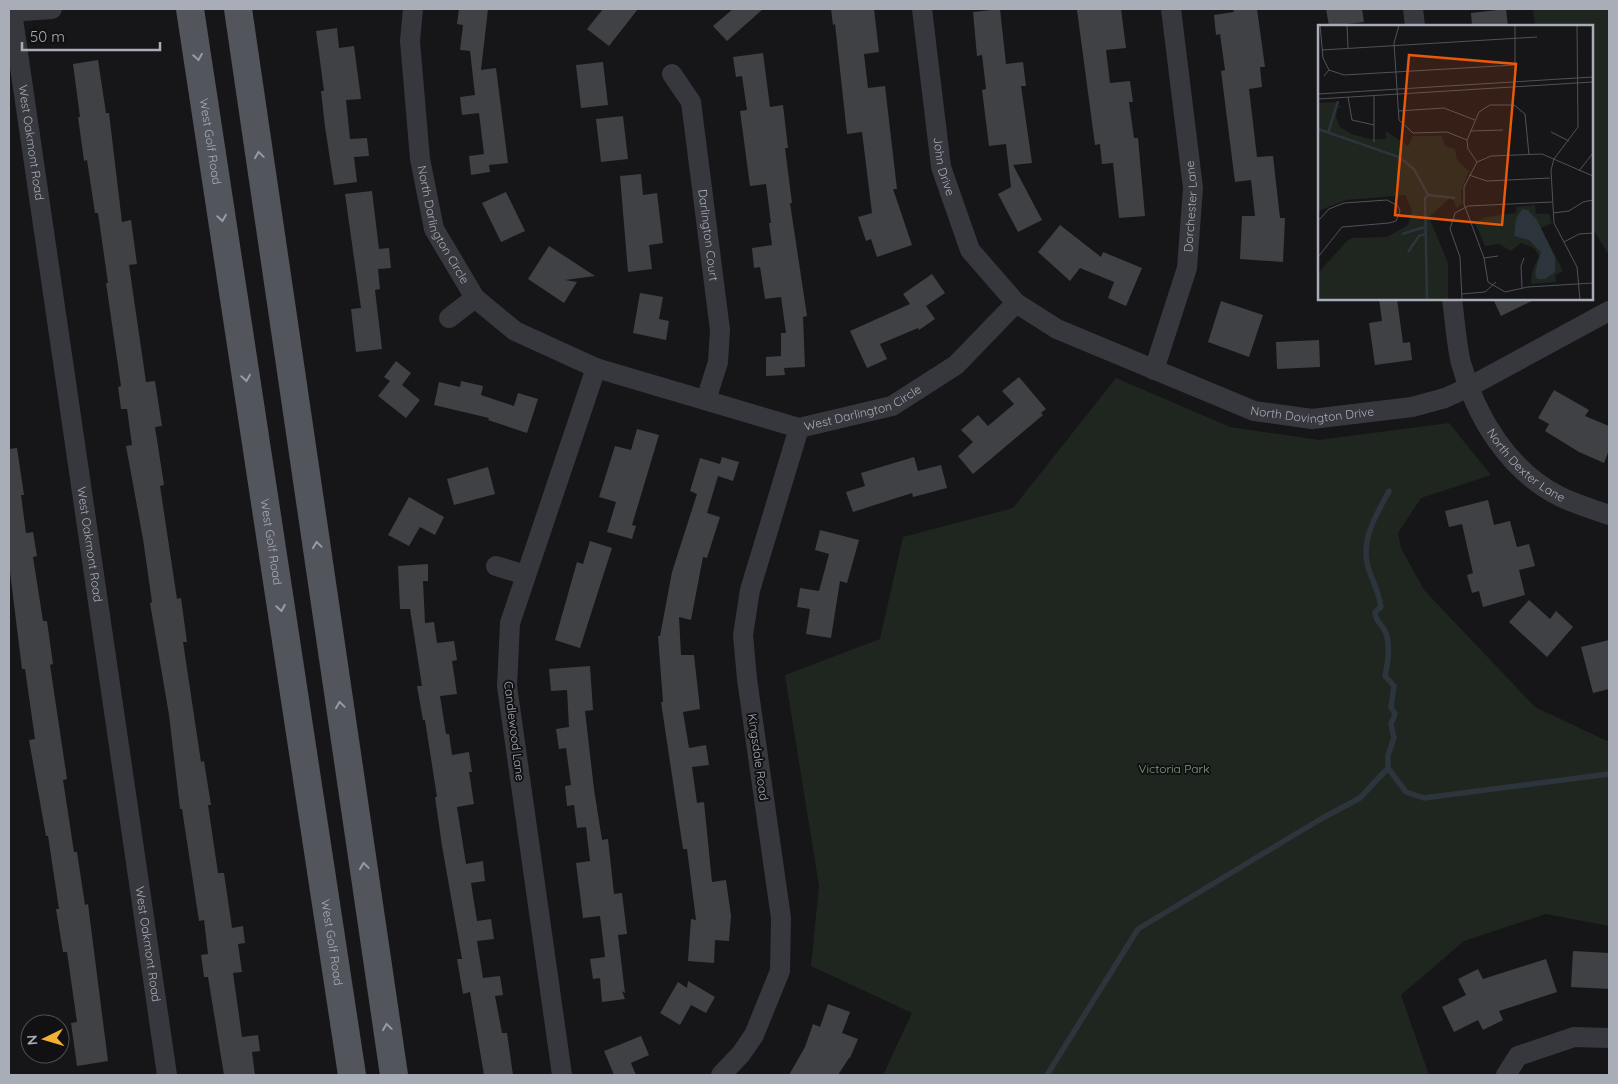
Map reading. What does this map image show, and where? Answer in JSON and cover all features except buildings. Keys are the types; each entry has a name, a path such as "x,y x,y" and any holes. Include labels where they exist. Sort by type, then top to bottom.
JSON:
{"main road":[{"name":"West Golf Road","path":"190,9 352,1075"},
{"path":"238,9 394,1075"}],"street":[{"path":"10,12 52,9"},
{"name":"North Darlington Circle","path":"414,9 410,41 420,159 434,229 475,298 515,331 596,368"},
{"name":"John Drive","path":"922,9 941,167 970,250 1016,303"},
{"name":"Dorchester Lane","path":"1154,370 1187,268 1193,188 1171,9"},
{"path":"1413,9 1415,25"},
{"name":"West Oakmont Road","path":"10,12 166,1075"},
{"name":"Darlington Court","path":"672,74 691,102 719,307 718,362 706,400"},
{"path":"449,318 475,298"},
{"name":"North Dexter Lane","path":"1452,300 1459,354 1469,387 1489,430 1525,472 1540,485 1560,497 1609,515"},
{"name":"North Dovington Drive","path":"1016,303 1057,329 1254,411 1312,419 1412,408 1469,387 1609,312"},
{"name":"West Darlington Circle","path":"596,368 799,428 892,406 956,365 1016,303"},
{"name":"Candlewood Lane","path":"562,1075 507,686 510,623 596,368"},
{"name":"Kingsdale Road","path":"721,1075 741,1054 754,1035 780,971 781,918 746,679 743,635 750,590 799,428"},
{"path":"496,566 526,575"},
{"path":"1506,1075 1518,1056 1574,1037 1609,1038"}],"green space":[{"path":"1533,9 1609,9 1609,255 1593,230 1593,25 1535,25"},
{"name":"Victoria Park","path":"1116,378 1230,427 1319,440 1449,423 1491,475 1421,498 1398,533 1401,548 1424,590 1535,707 1607,741 1609,740 1609,926 1546,914 1464,941 1401,995 1429,1075 883,1075 912,1013 811,966 819,886 785,675 880,639 903,537 1013,508"}],"waterway":[{"path":"1389,491 1371,527 1366,547 1366,557 1381,607 1375,612 1375,615 1384,629 1388,640 1388,659 1385,676 1394,686 1391,707 1395,714 1391,724 1394,738 1388,755 1388,768 1406,792 1424,798 1609,774"},
{"path":"1047,1075 1138,929 1319,820 1360,798 1388,768"}]}
